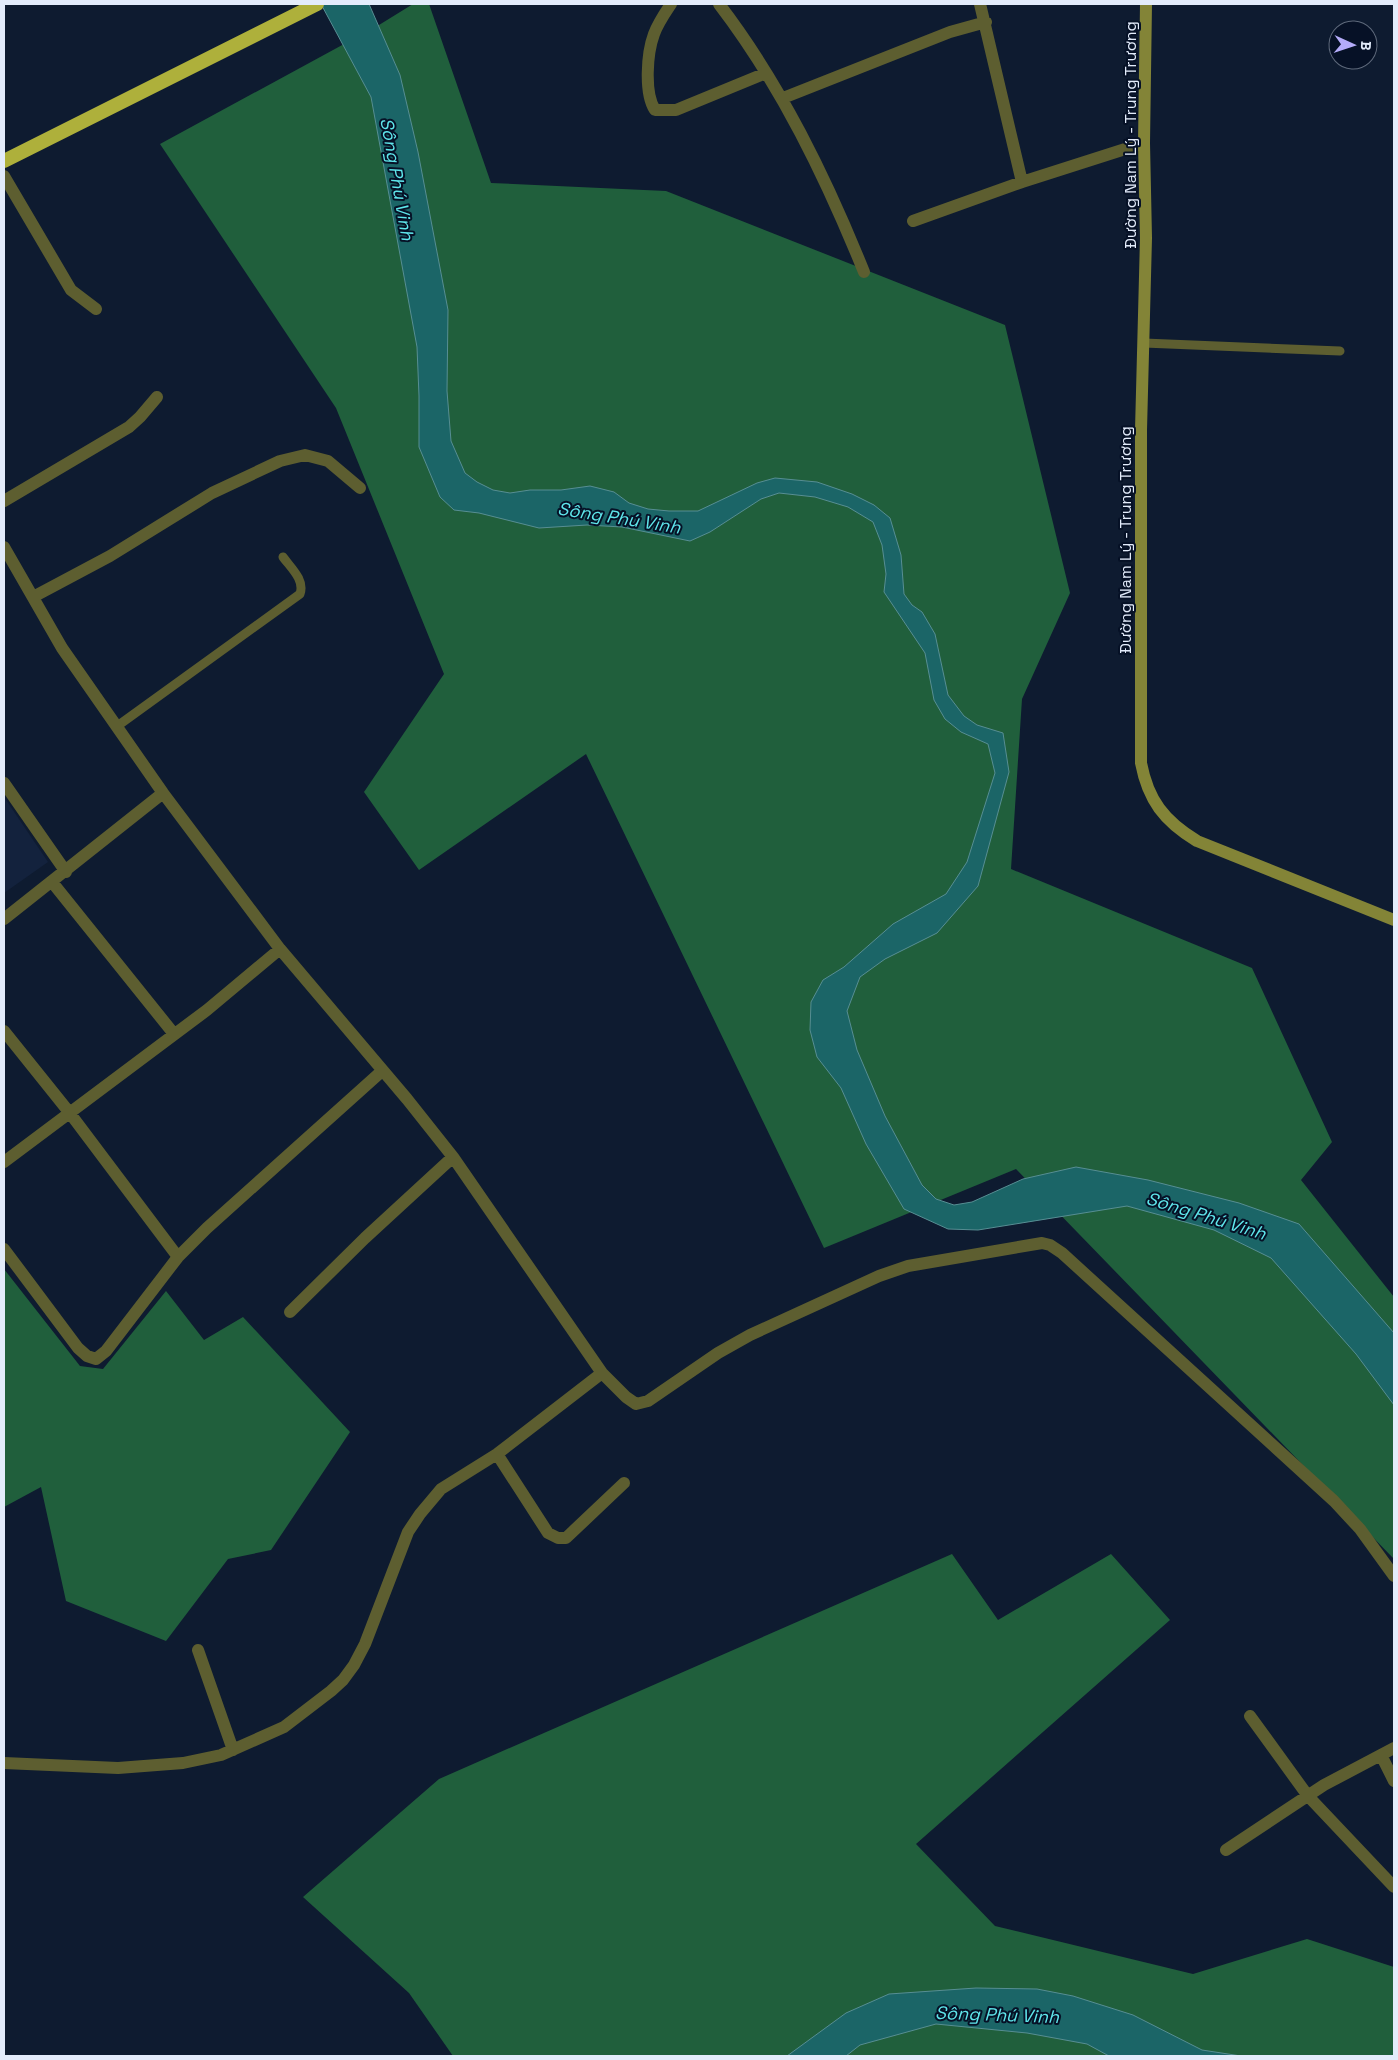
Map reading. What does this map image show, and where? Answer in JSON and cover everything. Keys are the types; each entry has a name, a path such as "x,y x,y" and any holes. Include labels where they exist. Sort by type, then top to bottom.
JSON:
{"highway":[{"path":"4,161 274,23 316,4"}],"main road":[{"name":"Đường Nam Lý - Trung Trương","path":"1146,4 1144,144 1146,238 1141,450 1141,763 1148,790 1155,803 1172,824 1197,841 1394,920"}],"street":[{"path":"671,4 654,35 652,44 648,71 648,94 654,110 676,110 766,73"},
{"path":"719,4 782,98 844,223 864,272"},
{"path":"980,4 986,22 1022,182"},
{"path":"782,98 942,36 986,22"},
{"path":"913,220 1022,182 1144,144"},
{"path":"4,176 66,282 77,296 96,309"},
{"path":"4,501 129,427 157,397"},
{"path":"33,597 110,556 212,493 280,461 304,455 328,461 360,488"},
{"path":"4,547 62,648 163,793 280,949 407,1099 453,1157 602,1373 626,1397 636,1404 648,1401 718,1353 750,1335 878,1276 908,1266 1042,1243 1050,1245 1062,1253 1322,1489 1360,1529 1394,1576"},
{"path":"4,783 66,872"},
{"path":"4,919 66,872 163,793"},
{"path":"52,882 174,1034"},
{"path":"4,1162 207,1010 280,949"},
{"path":"4,1031 69,1112 178,1257"},
{"path":"4,1249 78,1348 87,1356 96,1359 106,1351 178,1257 214,1222 382,1071"},
{"path":"290,1312 365,1238 453,1157"},
{"path":"4,1763 118,1768 183,1763 221,1755 284,1727 343,1680 354,1665 365,1644 408,1532 441,1489 497,1454 602,1373"},
{"path":"497,1454 548,1533 558,1538 566,1538 624,1483"},
{"path":"198,1650 232,1750"},
{"path":"1250,1716 1308,1796 1394,1887"},
{"path":"1226,1850 1324,1784 1394,1748"},
{"path":"1381,1755 1394,1781"}],"lane":[{"path":"1144,343 1340,351"},
{"path":"116,727 300,594 301,582 283,557"}],"shaded area":[{"path":"413,4 429,4 491,183 666,191 1005,325 1070,593 1022,699 1011,869 1252,968 1332,1142 1301,1180 1394,1297 1394,1559 1016,1169 824,1248 586,754 419,870 364,792 444,674 336,408 160,144 379,25"},
{"path":"4,797 48,862 4,893"},
{"path":"4,1269 80,1366 103,1369 166,1291 204,1340 243,1317 350,1432 271,1550 228,1559 166,1641 66,1601 41,1487 4,1507"},
{"path":"952,1554 998,1620 1111,1554 1170,1620 916,1844 995,1926 1193,1974 1307,1939 1394,1967 1394,2056 453,2056 409,1993 303,1897 439,1779"}],"water":[{"name":"Sông Phú Vinh","path":"321,4 369,4 400,75 418,152 448,310 447,391 451,441 465,473 493,490 510,493 590,486 614,492 629,503 648,509 669,511 698,511 757,483 775,478 817,482 852,494 874,505 890,518 901,555 904,594 912,605 922,612 935,634 948,695 964,716 977,725 1003,733 1009,772 978,886 937,933 885,959 860,977 847,1011 857,1050 885,1116 922,1185 936,1199 954,1205 972,1202 1023,1179 1076,1167 1148,1180 1239,1203 1299,1224 1394,1333 1394,1405 1356,1354 1271,1258 1214,1230 1127,1206 978,1230 948,1229 904,1209 866,1144 841,1088 817,1057 810,1030 811,1002 823,980 844,967 893,924 946,894 967,862 995,773 988,744 961,732 945,719 934,700 925,653 884,592 886,574 882,545 873,522 848,507 815,497 779,493 761,499 710,532 690,541 622,527 587,525 539,528 479,513 454,510 440,497 419,447 417,347 371,97"},
{"name":"Sông Phú Vinh","path":"976,1988 1037,1989 1073,1996 1133,2015 1202,2050 1241,2056 1109,2056 1087,2044 1027,2033 936,2024 860,2045 846,2056 787,2056 846,2013 889,1994"}]}
